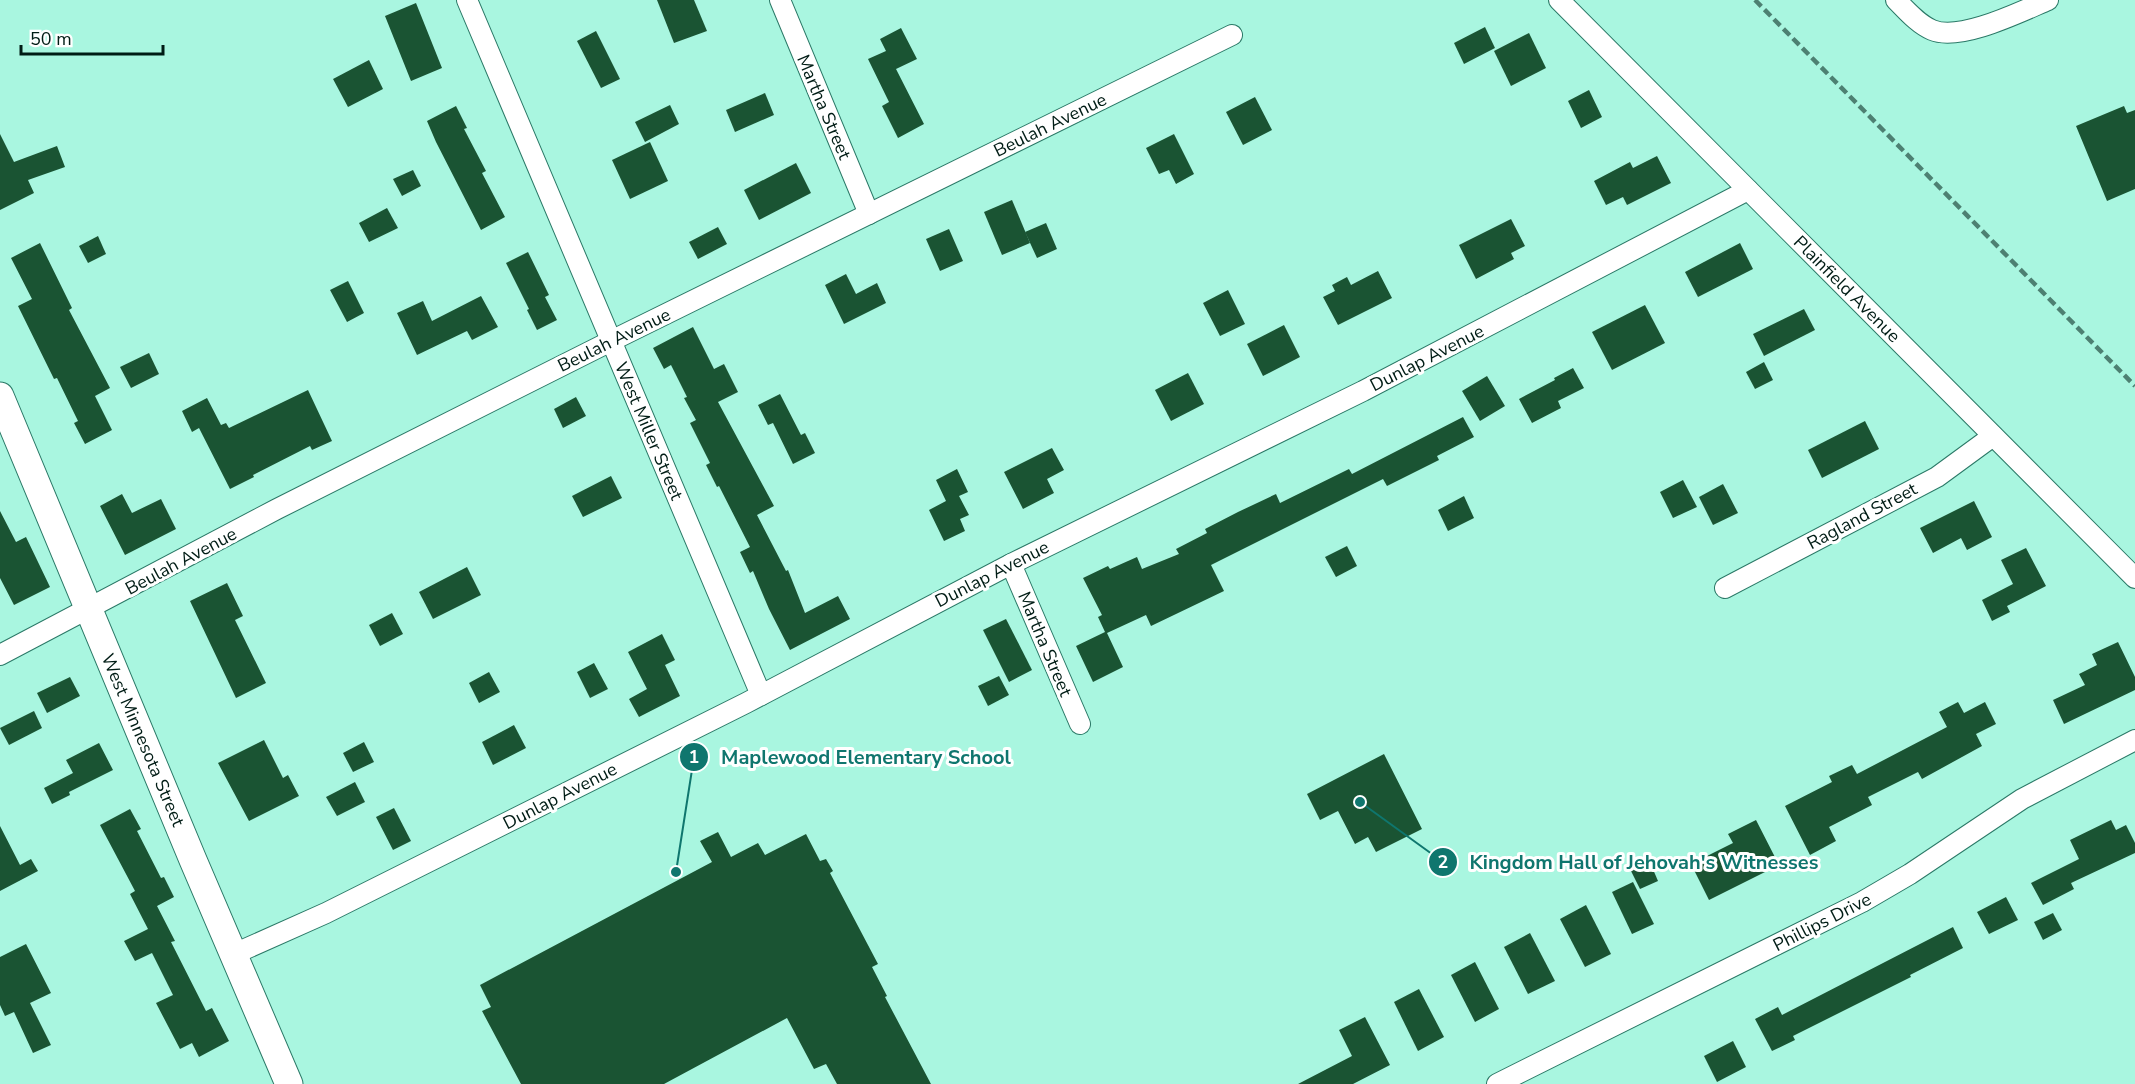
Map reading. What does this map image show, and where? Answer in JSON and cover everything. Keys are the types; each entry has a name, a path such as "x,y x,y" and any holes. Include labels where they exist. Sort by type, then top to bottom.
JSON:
{"street":[{"name":"West Miller Street","path":"467,0 761,695"},
{"name":"Martha Street","path":"780,0 869,214"},
{"name":"Plainfield Avenue","path":"1559,0 2135,578"},
{"path":"1896,0 1933,31 1943,32 1974,29 2048,0"},
{"name":"Beulah Avenue","path":"0,655 277,509 611,341 1232,35"},
{"name":"Dunlap Avenue","path":"234,954 326,913 761,695 1011,564 1363,391 1748,190"},
{"name":"West Minnesota Street","path":"0,396 289,1084"},
{"name":"Ragland Street","path":"1725,588 1937,477 1993,436"},
{"name":"Martha Street","path":"1011,564 1080,724"},
{"name":"Phillips Drive","path":"1497,1084 1870,898 2029,795 2135,741"}],"building":[{"path":"657,0 694,0 707,31 674,43"},
{"path":"416,3 442,68 411,81 385,16"},
{"path":"1485,27 1495,48 1464,64 1454,43"},
{"path":"901,28 917,59 896,69 924,124 898,138 882,106 889,102 868,59 886,51 880,39"},
{"path":"596,31 620,79 601,88 577,41"},
{"path":"1529,33 1546,68 1511,86 1494,51"},
{"path":"369,60 383,89 348,107 333,79"},
{"path":"1589,90 1602,117 1581,128 1568,101"},
{"path":"765,93 774,115 735,132 726,110"},
{"path":"1255,97 1272,130 1243,145 1226,112"},
{"path":"670,105 679,124 645,142 635,122"},
{"path":"456,106 467,128 464,129 486,171 482,173 505,217 481,230 427,121"},
{"path":"2124,106 2127,113 2135,110 2135,189 2107,201 2076,126"},
{"path":"0,134 14,162 57,146 65,167 28,180 34,193 0,210"},
{"path":"1174,134 1194,174 1176,184 1169,170 1159,174 1146,148"},
{"path":"650,142 668,181 630,199 612,160"},
{"path":"1657,156 1671,183 1627,205 1623,197 1606,205 1594,181 1630,162 1633,168"},
{"path":"796,163 811,193 759,220 744,190"},
{"path":"413,170 421,186 402,196 393,179"},
{"path":"1012,200 1030,243 1002,255 984,212"},
{"path":"387,208 398,228 369,242 359,223"},
{"path":"1511,219 1525,246 1511,253 1514,259 1476,279 1459,245"},
{"path":"1046,223 1057,249 1037,258 1025,232"},
{"path":"718,227 727,244 698,259 689,242"},
{"path":"949,229 963,261 940,271 926,239"},
{"path":"98,236 106,254 88,263 79,246"},
{"path":"40,243 72,308 69,310 110,388 95,396 112,430 85,444 74,423 78,421 57,378 54,379 18,306 32,299 11,258"},
{"path":"1740,243 1753,269 1698,297 1685,272"},
{"path":"528,252 549,295 545,297 557,320 537,330 506,263"},
{"path":"1378,271 1392,298 1338,325 1323,297 1335,291 1332,285 1347,277 1351,285"},
{"path":"846,274 856,294 877,283 886,303 844,324 825,285"},
{"path":"348,281 364,313 347,322 330,290"},
{"path":"1228,290 1245,324 1220,336 1203,303"},
{"path":"481,296 498,327 472,340 467,331 417,355 397,313 423,301 432,321"},
{"path":"1645,305 1665,343 1612,370 1592,332"},
{"path":"1804,309 1815,330 1764,356 1753,334"},
{"path":"1284,325 1300,357 1263,376 1247,344"},
{"path":"693,327 714,369 724,364 738,392 718,402 774,506 757,515 786,571 788,570 805,613 838,596 850,619 790,650 753,571 750,573 740,552 750,547 706,465 710,463 690,423 696,420 684,398 687,397 671,365 664,369 653,348"},
{"path":"149,353 159,374 131,388 120,367"},
{"path":"1764,362 1773,380 1755,389 1746,372"},
{"path":"1573,368 1584,388 1558,401 1561,408 1532,423 1519,399"},
{"path":"1188,373 1204,404 1171,421 1155,390"},
{"path":"1487,376 1505,406 1480,421 1462,391"},
{"path":"308,390 332,441 312,450 310,446 230,489 199,428 192,432 182,411 207,398 221,425 226,423 229,428"},
{"path":"780,394 801,435 805,433 815,453 793,464 773,423 768,425 758,405"},
{"path":"576,397 586,416 563,428 554,409"},
{"path":"1463,417 1474,437 1437,456 1439,460 1387,486 1383,479 1211,565 1224,591 1151,626 1146,615 1107,633 1123,667 1093,682 1076,646 1105,632 1098,617 1102,615 1083,578 1108,566 1110,569 1137,557 1142,569 1179,554 1176,549 1207,533 1205,529 1238,512 1276,494 1280,503 1349,469 1352,474"},
{"path":"1865,421 1879,449 1822,478 1808,450"},
{"path":"1052,448 1064,470 1047,479 1054,493 1023,509 1004,472"},
{"path":"957,469 968,492 959,496 969,515 960,519 965,531 944,541 929,510 946,501 936,480"},
{"path":"611,476 622,498 583,517 572,496"},
{"path":"1683,480 1697,507 1673,518 1660,492"},
{"path":"1723,484 1738,513 1713,525 1699,497"},
{"path":"122,494 132,513 161,499 176,529 125,555 100,506"},
{"path":"1464,496 1474,518 1448,531 1438,510"},
{"path":"1974,501 1992,537 1967,550 1961,538 1933,553 1920,528"},
{"path":"0,511 16,542 26,537 50,587 14,605 0,578"},
{"path":"1347,546 1357,566 1336,577 1325,557"},
{"path":"2026,548 2046,586 2007,606 2010,612 1992,621 1982,600 2013,584 2001,560"},
{"path":"467,567 481,595 433,619 419,592"},
{"path":"227,583 243,616 235,620 266,683 236,698 190,601"},
{"path":"392,613 403,634 380,646 369,625"},
{"path":"1006,619 1032,670 1009,682 983,630"},
{"path":"662,634 675,660 665,665 680,696 639,717 629,699 647,689 628,652"},
{"path":"2118,642 2135,677 2135,690 2064,724 2053,700 2085,685 2079,674 2097,665 2092,654"},
{"path":"594,663 608,689 590,698 577,672"},
{"path":"489,672 500,692 479,703 469,683"},
{"path":"999,676 1009,695 988,706 978,686"},
{"path":"70,677 80,696 47,713 37,693"},
{"path":"1958,702 1964,713 1985,702 1996,724 1976,734 1982,746 1922,779 1918,772 1868,797 1872,805 1829,827 1836,841 1810,855 1785,806 1832,782 1829,776 1852,765 1857,774 1947,727 1939,712"},
{"path":"34,711 42,728 9,745 0,728"},
{"path":"514,725 526,748 493,765 482,742"},
{"path":"264,740 283,778 288,775 299,796 249,821 218,763"},
{"path":"364,742 374,762 353,772 343,753"},
{"path":"99,743 113,770 69,792 70,795 52,804 44,788 73,773 66,760"},
{"path":"1384,754 1422,829 1376,852 1368,837 1355,844 1338,811 1320,820 1307,794"},
{"path":"355,782 365,802 337,816 326,797"},
{"path":"394,808 411,841 393,850 376,817"},
{"path":"130,809 141,829 137,831 161,878 164,877 174,897 157,906 175,941 171,942 206,1011 212,1008 229,1041 199,1057 192,1043 180,1049 156,1003 173,995 152,953 135,961 124,941 148,929 130,894 135,891 100,825"},
{"path":"1756,820 1779,865 1709,900 1691,864 1733,843 1728,834"},
{"path":"2111,820 2116,830 2126,825 2135,843 2135,853 2071,883 2074,889 2043,905 2031,883 2079,859 2070,840"},
{"path":"0,826 20,865 31,859 38,871 0,891"},
{"path":"718,832 731,857 758,843 765,855 806,834 820,861 826,859 833,871 830,873 878,964 872,967 887,996 885,997 931,1084 837,1084 826,1064 814,1069 787,1018 664,1084 521,1084 482,1011 491,1007 480,985 712,862 700,841"},
{"path":"1649,860 1658,881 1640,889 1630,869"},
{"path":"1633,882 1654,924 1632,934 1612,892"},
{"path":"2006,897 2018,920 1989,934 1977,912"},
{"path":"1586,905 1611,954 1585,967 1560,919"},
{"path":"2053,913 2062,930 2043,940 2034,922"},
{"path":"1953,927 1963,948 1910,975 1911,977 1793,1036 1795,1040 1772,1051 1755,1019 1778,1007 1782,1015"},
{"path":"1530,933 1555,981 1528,994 1504,947"},
{"path":"26,944 51,993 30,1003 51,1045 33,1053 14,1012 5,1016 0,1005 0,957"},
{"path":"1475,962 1499,1009 1475,1022 1451,975"},
{"path":"1419,989 1444,1037 1418,1051 1394,1002"},
{"path":"1365,1017 1390,1065 1353,1084 1298,1084 1352,1056 1339,1030"},
{"path":"1733,1041 1746,1067 1717,1082 1704,1056"}],"railway":[{"path":"1755,0 2135,386"}],"place":[{"name":"Kingdom Hall of Jehovah's Witnesses","path":"1360,802"},
{"name":"Maplewood Elementary School","path":"676,872"}]}
